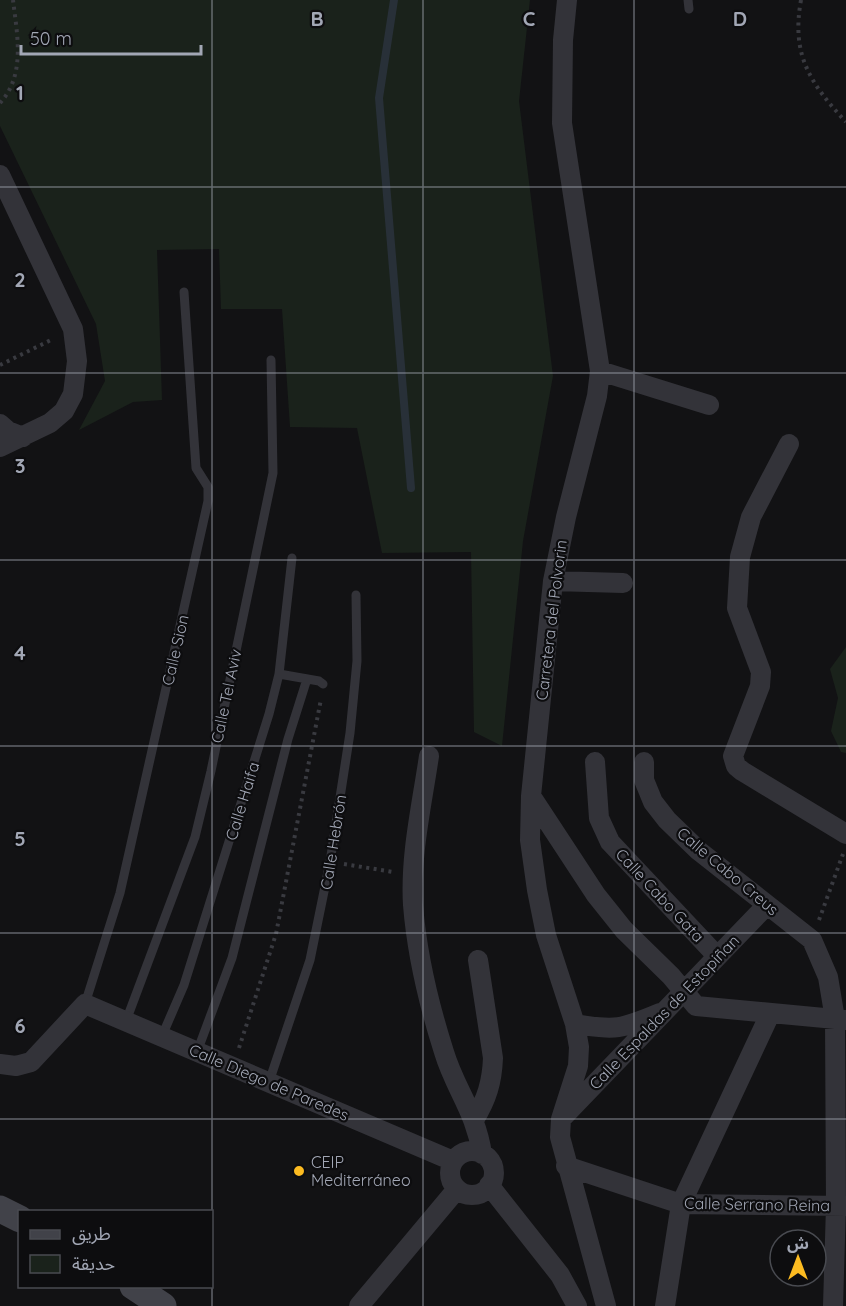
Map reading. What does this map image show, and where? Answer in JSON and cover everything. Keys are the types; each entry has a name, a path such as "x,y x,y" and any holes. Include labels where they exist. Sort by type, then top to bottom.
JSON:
{"main road":[{"path":"0,1209 18,1218"},
{"path":"135,1288 163,1306"}],"street":[{"name":"Carretera del Polvorin","path":"567,0 562,61 562,123 600,370 597,396 566,517 553,581 531,796 530,840 546,935 575,1024 579,1047 578,1066 561,1119 560,1137 566,1166 606,1306"},
{"path":"0,175 73,329 78,361 73,394 64,411 50,423 0,447"},
{"path":"600,370 709,405"},
{"path":"0,423 8,430 23,437"},
{"path":"789,444 751,517 740,557 737,608 761,672 760,686 733,756 736,766 742,771 846,834"},
{"path":"553,581 623,583"},
{"path":"429,756 414,876 413,904 432,1011 445,1056 474,1120 482,1154"},
{"name":"Calle Cabo Gata","path":"595,762 598,818 610,842 717,956"},
{"name":"Calle Cabo Creus","path":"644,762 644,780 653,802 667,820 699,851 812,940"},
{"path":"531,796 596,895 624,930 696,1006 841,1019"},
{"name":"Calle Espaldas de Estopiñan","path":"561,1119 668,1010 682,990 766,905"},
{"path":"812,940 828,977 841,1019 841,1206 832,1306"},
{"path":"474,1120 489,1091 492,1067 478,960"},
{"path":"0,1064 16,1066 31,1062 85,1004"},
{"name":"Calle Diego de Paredes","path":"85,1004 453,1161"},
{"path":"575,1024 610,1030 626,1028 668,1010"},
{"path":"665,1306 681,1204 770,1014"},
{"path":"463,1152 482,1154 488,1158 494,1172 489,1185 477,1194 457,1189 451,1179 453,1161 463,1152"},
{"name":"Calle Serrano Reina","path":"566,1166 681,1204 841,1206"},
{"path":"489,1185 560,1275 577,1306"},
{"path":"359,1306 457,1189"}],"lane":[{"name":"Calle Sion","path":"85,1004 120,893 208,501 208,487 196,468 184,292"},
{"name":"Calle Tel Aviv","path":"126,1021 195,837 211,771 273,473 271,360"},
{"name":"Calle Haifa","path":"162,1036 184,985 218,880 279,674 292,558"},
{"name":"Calle Hebrón","path":"269,1082 310,960 330,862 350,733 357,662 356,595"},
{"path":"279,674 323,684"},
{"path":"197,1052 232,958 288,739 307,679"}],"path":[{"path":"0,103 8,94 18,63 13,0"},
{"path":"801,0 798,20 799,46 807,72 820,94 846,122"},
{"path":"0,365 73,329"},
{"path":"232,1066 276,934 323,684"},
{"path":"812,940 846,845"},
{"path":"330,862 414,876"}],"green space":[{"path":"0,0 530,0 519,101 553,376 523,541 502,746 474,732 471,552 382,553 357,428 290,427 282,309 221,309 219,249 157,250 162,400 133,402 79,430 105,381 96,324 0,126"},
{"path":"846,647 846,753 841,752 831,731 838,698 830,669"}],"waterway":[{"path":"394,0 379,98 411,488"}],"place":[{"name":"CEIP Mediterráneo","path":"299,1171"}]}
